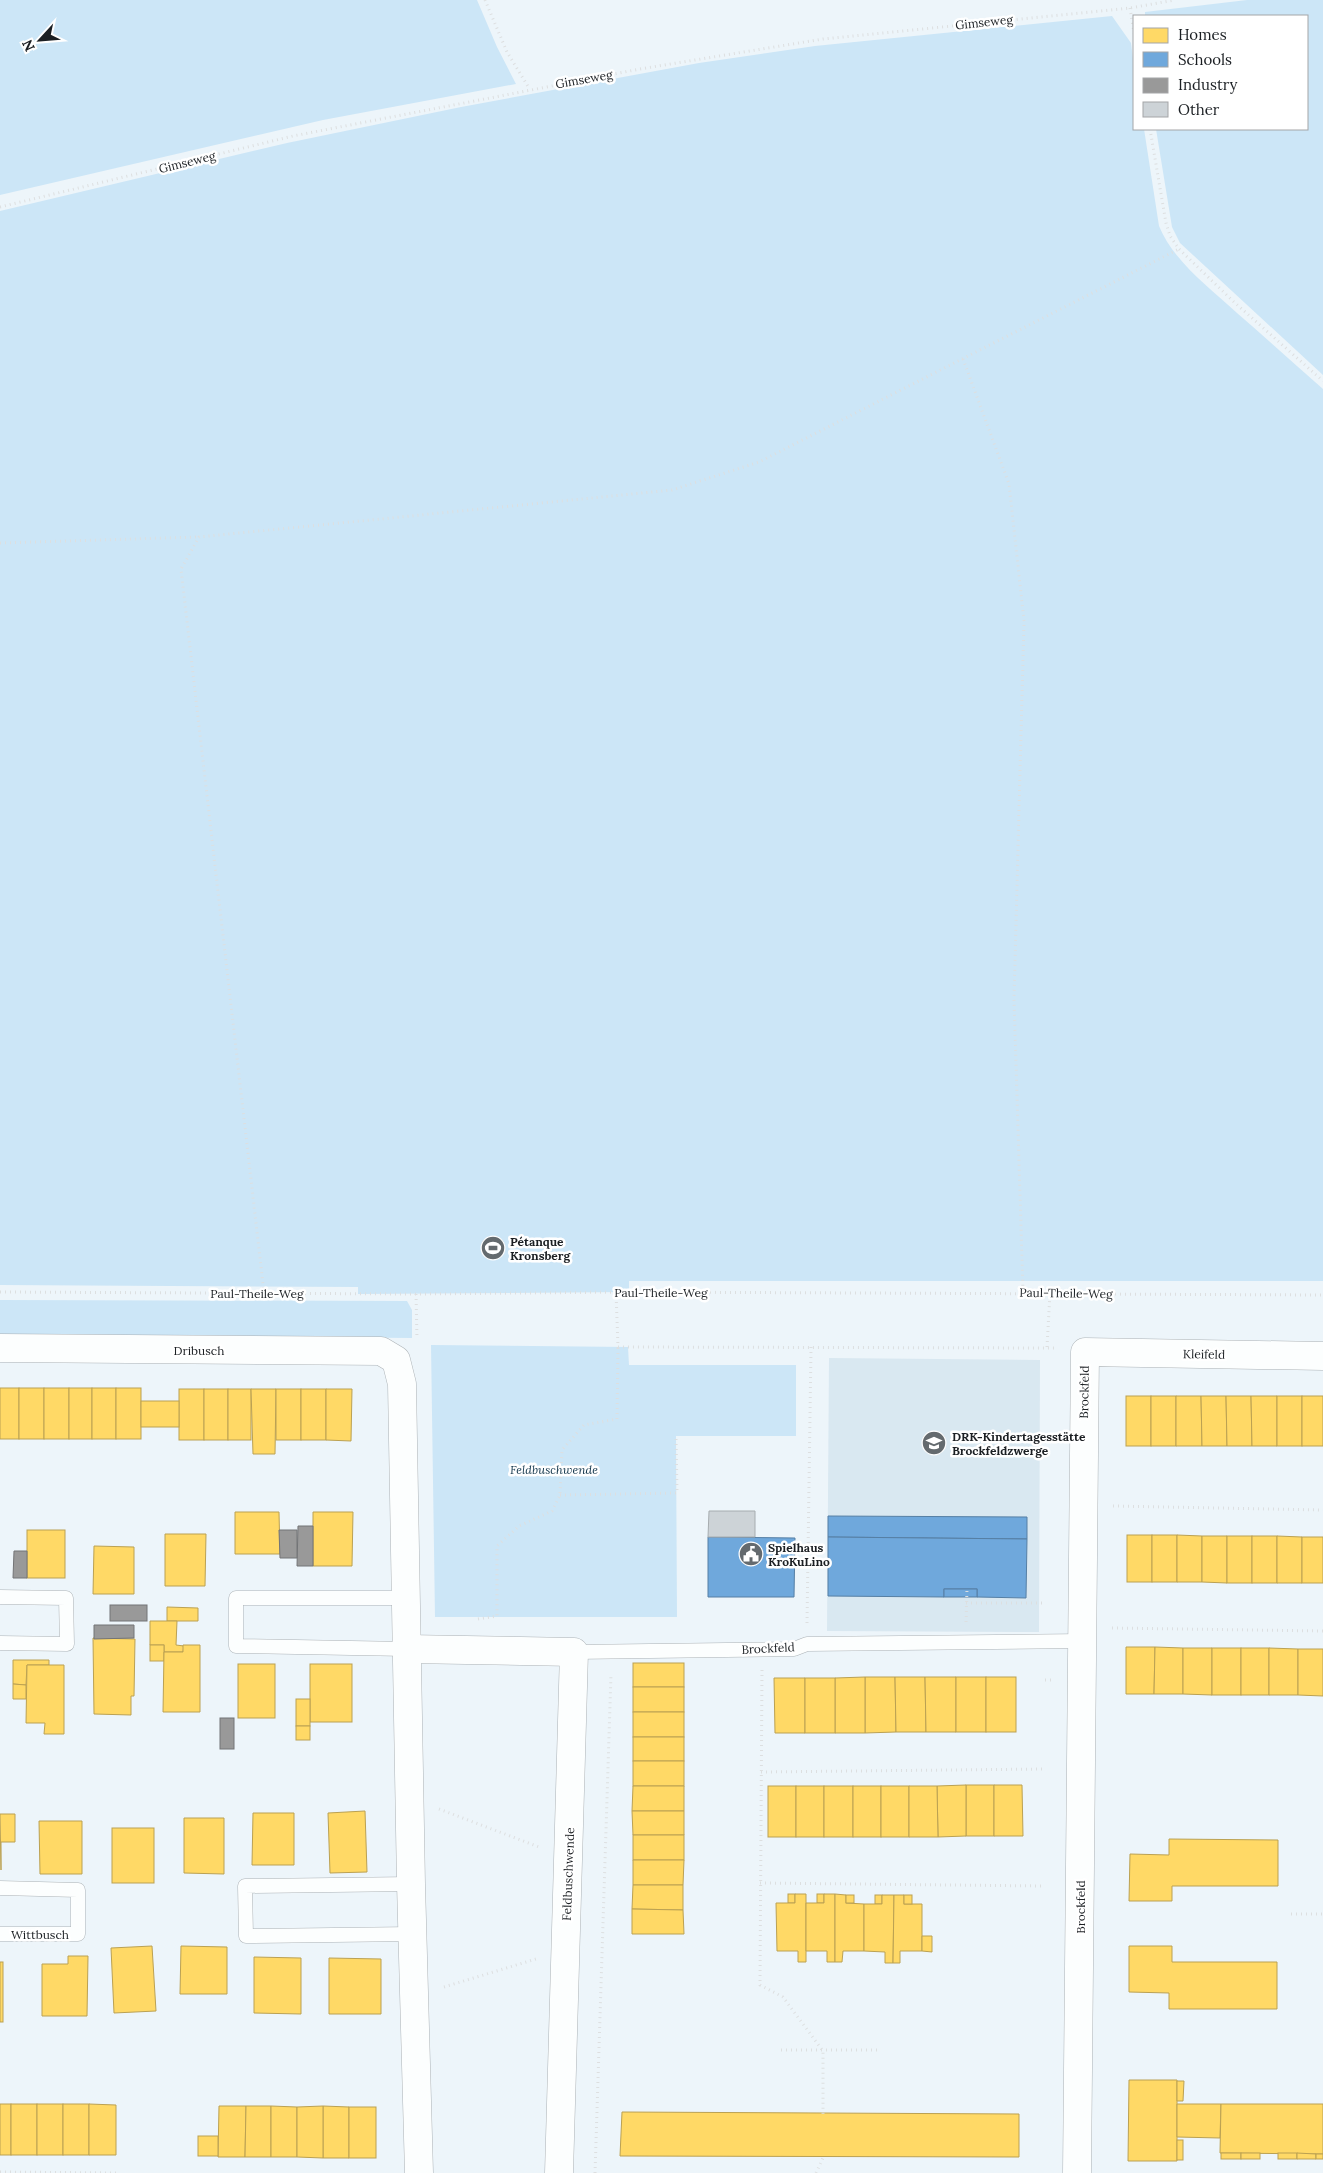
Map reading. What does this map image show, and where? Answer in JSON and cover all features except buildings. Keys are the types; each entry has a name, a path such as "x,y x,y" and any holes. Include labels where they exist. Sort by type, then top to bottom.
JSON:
{"street":[{"name":"Dribusch","path":"0,1348 381,1351 396,1360"},
{"name":"Kleifeld","path":"1084,1352 1323,1356"},
{"name":"Brockfeld","path":"1078,2173 1084,1352"},
{"path":"396,1360 402,1384 410,1884 419,2173"},
{"path":"407,1649 574,1652"},
{"name":"Feldbuschwende","path":"559,2173 574,1652"}],"lane":[{"path":"0,1597 66,1598 67,1644 0,1643"},
{"path":"406,1598 236,1598 236,1646 407,1649"},
{"name":"Brockfeld","path":"574,1652 794,1649 806,1644 1082,1641"},
{"path":"410,1884 245,1886 246,1936 412,1934"},
{"name":"Wittbusch","path":"0,1888 78,1890 78,1934 0,1934"}],"path":[{"path":"485,0 507,52 530,89"},
{"name":"Gimseweg","path":"0,206 293,136 530,89 823,39 1130,8 1176,0"},
{"path":"1130,8 1133,27"},
{"path":"1150,130 1166,223 1170,236 1179,249 1234,302 1323,380"},
{"path":"0,543 199,537 672,490 758,462 1179,249"},
{"path":"963,358 1009,484 1024,621 1014,999 1023,1292"},
{"path":"199,537 181,569 264,1293"},
{"name":"Paul-Theile-Weg","path":"0,1292 416,1294 1023,1292 1323,1295"},
{"path":"469,1650 473,1620 497,1616 497,1546 519,1526 552,1512 560,1495 562,1450 584,1425 618,1419 616,1292"},
{"path":"618,1347 1047,1347 1050,1293"},
{"path":"396,1360 417,1342 416,1294"},
{"path":"806,1644 811,1347"},
{"path":"560,1495 676,1493 676,1436"},
{"path":"1113,1506 1323,1510"},
{"path":"966,1618 967,1589"},
{"path":"966,1603 1046,1603"},
{"path":"1112,1628 1323,1631"},
{"path":"763,1649 760,1985 783,1997 823,2051 823,2114"},
{"path":"595,2173 612,1652"},
{"path":"761,1772 1044,1769"},
{"path":"439,1808 568,1858"},
{"path":"760,1883 1045,1886"},
{"path":"1291,1914 1323,1914"},
{"path":"443,1987 552,1954 565,1956"},
{"path":"781,2050 882,2050"},
{"path":"816,2173 823,2158"},
{"path":"0,2172 117,2173"}],"shaded area":[{"name":"DRK-Kindertagesstätte Brockfeldzwerge","path":"829,1358 1040,1360 1039,1632 827,1631"}],"green space":[{"path":"0,0 477,0 497,47 516,84 323,120 0,195"},
{"path":"1247,0 1323,0 1323,375 1180,243 1172,227 1156,130 1308,130 1308,15 1145,15 1145,12"},
{"path":"1112,16 1131,43 1133,59 1133,130 1144,130 1159,226 1166,239 1193,273 1323,389 1323,1281 629,1281 629,1292 358,1294 358,1287 0,1285 0,211 287,143 461,107 699,63 815,46"},
{"path":"0,1300 407,1301 412,1310 412,1338 0,1335"},
{"name":"Feldbuschwende","path":"431,1345 628,1347 629,1365 796,1365 796,1436 676,1436 677,1617 435,1617"}],"place":[{"name":"Pétanque Kronsberg","path":"493,1248"},
{"name":"DRK-Kindertagesstätte Brockfeldzwerge","path":"934,1443"},
{"name":"Spielhaus KroKuLino","path":"751,1554"}]}
